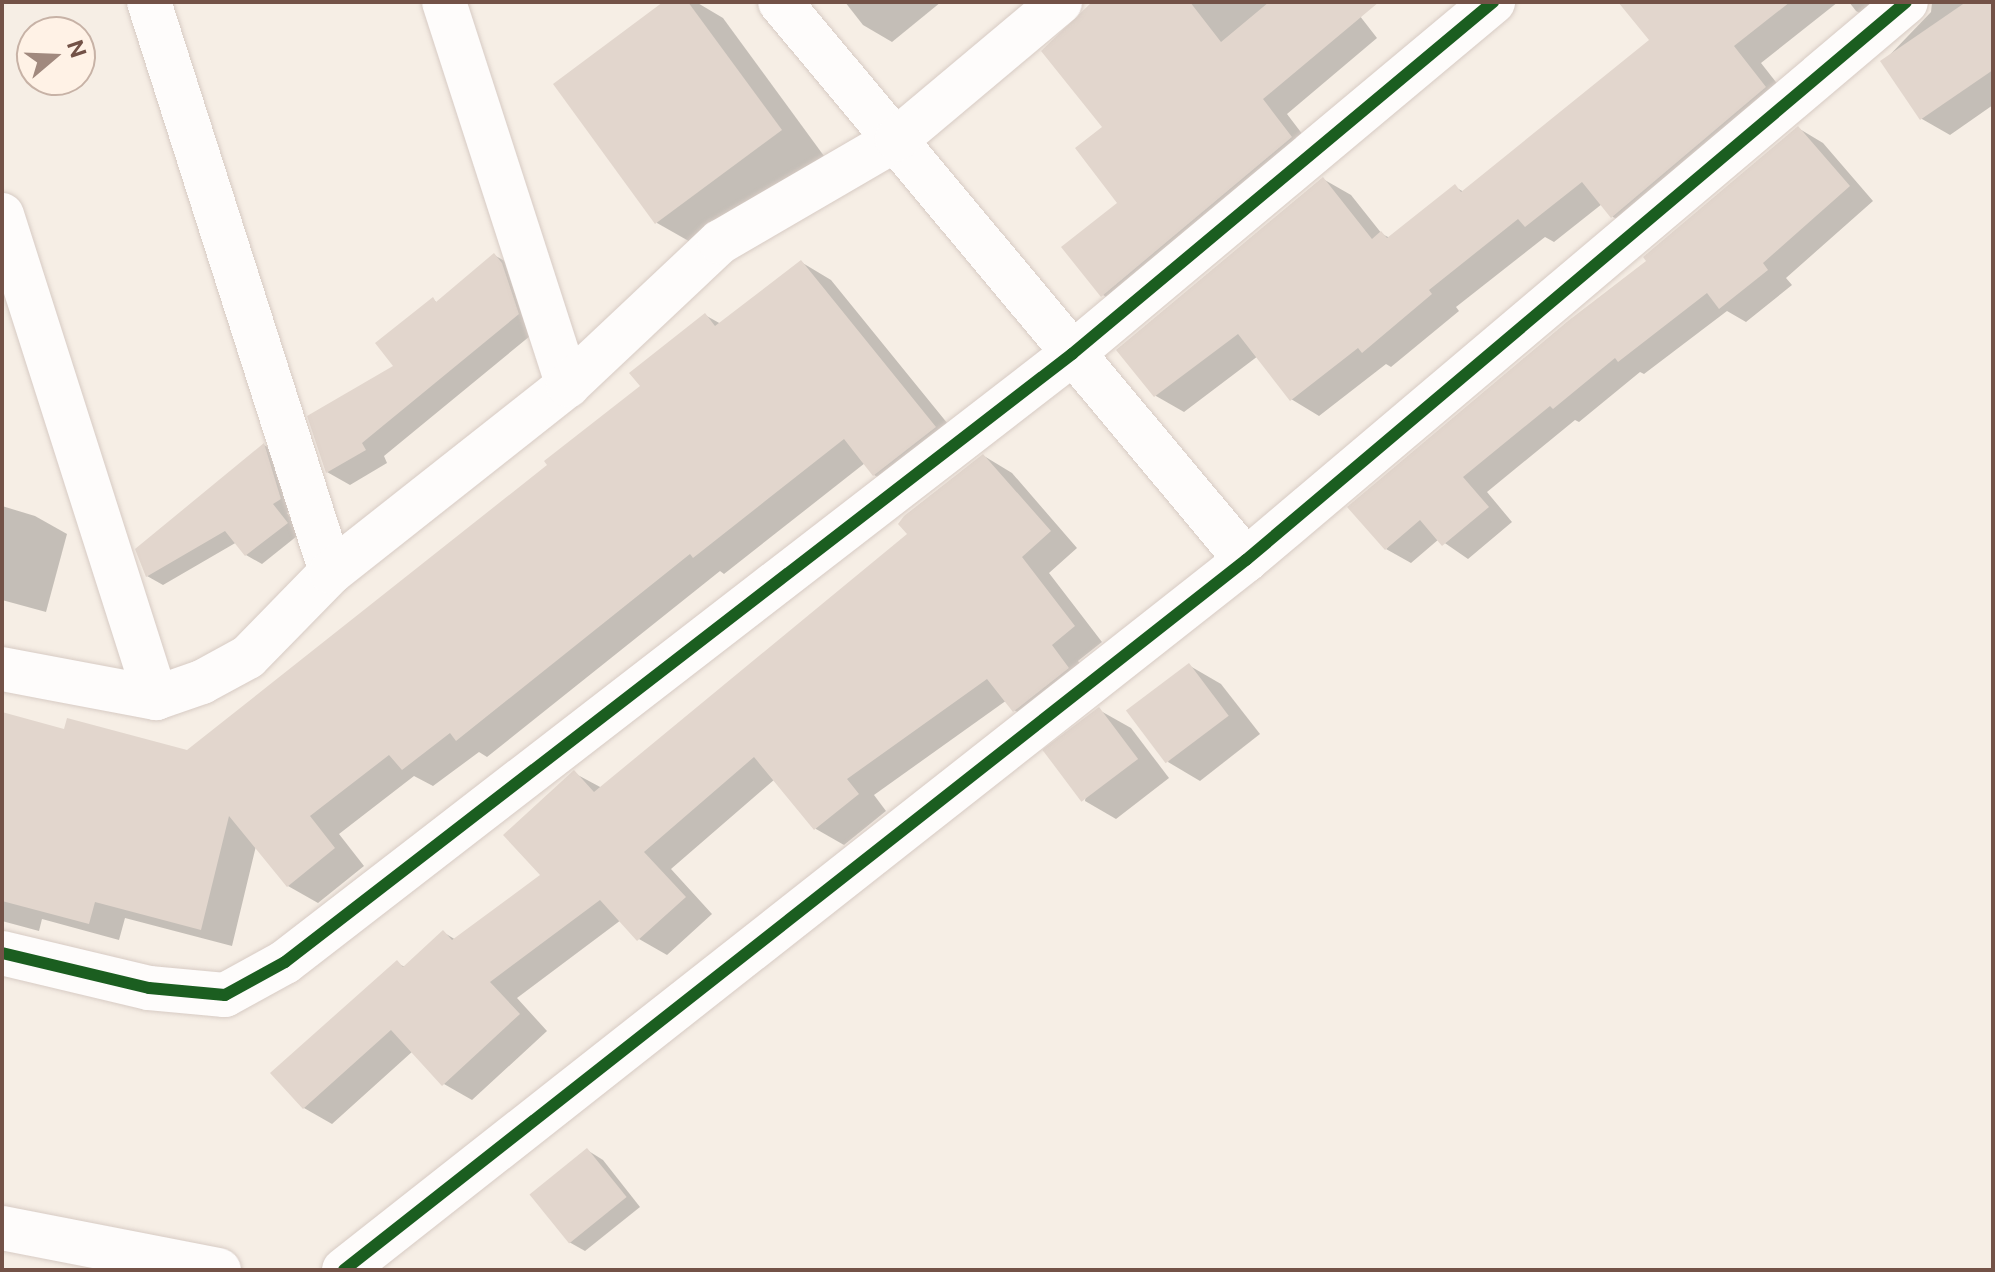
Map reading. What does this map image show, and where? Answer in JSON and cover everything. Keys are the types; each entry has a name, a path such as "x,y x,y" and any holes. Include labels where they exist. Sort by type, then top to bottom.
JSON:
{"street":[{"path":"149,2 331,572"},
{"path":"444,2 568,385"},
{"path":"780,2 1246,560"},
{"path":"2,669 156,698 202,682 248,657 331,572 568,385 720,242 897,139 1060,2"},
{"path":"2,953 149,988 225,995 285,962 1072,354 1493,2"},
{"path":"344,1270 1246,560 1906,2"},
{"path":"2,215 156,698"},
{"path":"2,1228 219,1270"}],"building":[{"path":"663,2 688,2 782,130 655,224 553,84"},
{"path":"1092,2 1190,2 1221,42 1269,2 1379,2 1263,99 1292,137 1101,297 1061,247 1117,203 1075,148 1102,127 1041,51"},
{"path":"1618,2 1790,2 1734,46 1766,87 1611,218 1582,182 1525,227 1518,219 1429,290 1432,294 1362,353 1358,348 1290,401 1238,334 1154,397 1116,350 1323,177 1372,239 1381,231 1387,238 1455,184 1461,192 1649,40"},
{"path":"1966,2 1993,2 1993,70 1920,120 1880,61"},
{"path":"1798,126 1850,186 1763,263 1768,270 1719,309 1707,293 1618,362 1615,358 1553,409 1550,406 1463,477 1489,507 1442,546 1420,520 1385,550 1347,507 1568,321 1646,261 1643,257"},
{"path":"494,253 502,263 519,314 362,443 366,450 326,473 307,416 393,366 375,343 433,297 436,302"},
{"path":"801,260 936,427 873,476 844,439 693,558 690,554 456,741 450,733 402,770 389,755 310,816 335,848 287,887 229,816 201,930 95,902 89,924 2,901 2,712 64,729 67,718 187,750 547,465 544,461 640,386 629,373 705,313 715,326"},
{"path":"264,443 281,499 273,504 288,523 245,556 225,531 146,577 135,549"},
{"path":"983,454 1051,531 1022,557 1075,626 1052,645 1069,668 1013,712 987,679 847,779 859,794 814,830 754,757 644,852 686,897 637,941 600,900 490,982 520,1014 442,1086 391,1030 303,1109 270,1073 397,960 403,967 443,930 452,940 540,875 503,835 574,770 594,792 907,534 898,524 904,516"},
{"path":"1189,663 1229,716 1166,763 1126,711"},
{"path":"1099,707 1138,759 1081,802 1042,750"},
{"path":"587,1148 627,1197 569,1244 529,1195"}],"cycle path":[{"path":"2,953 149,988 225,995 285,962 1072,354 1493,2"},
{"path":"344,1270 1246,560 1906,2"}]}
